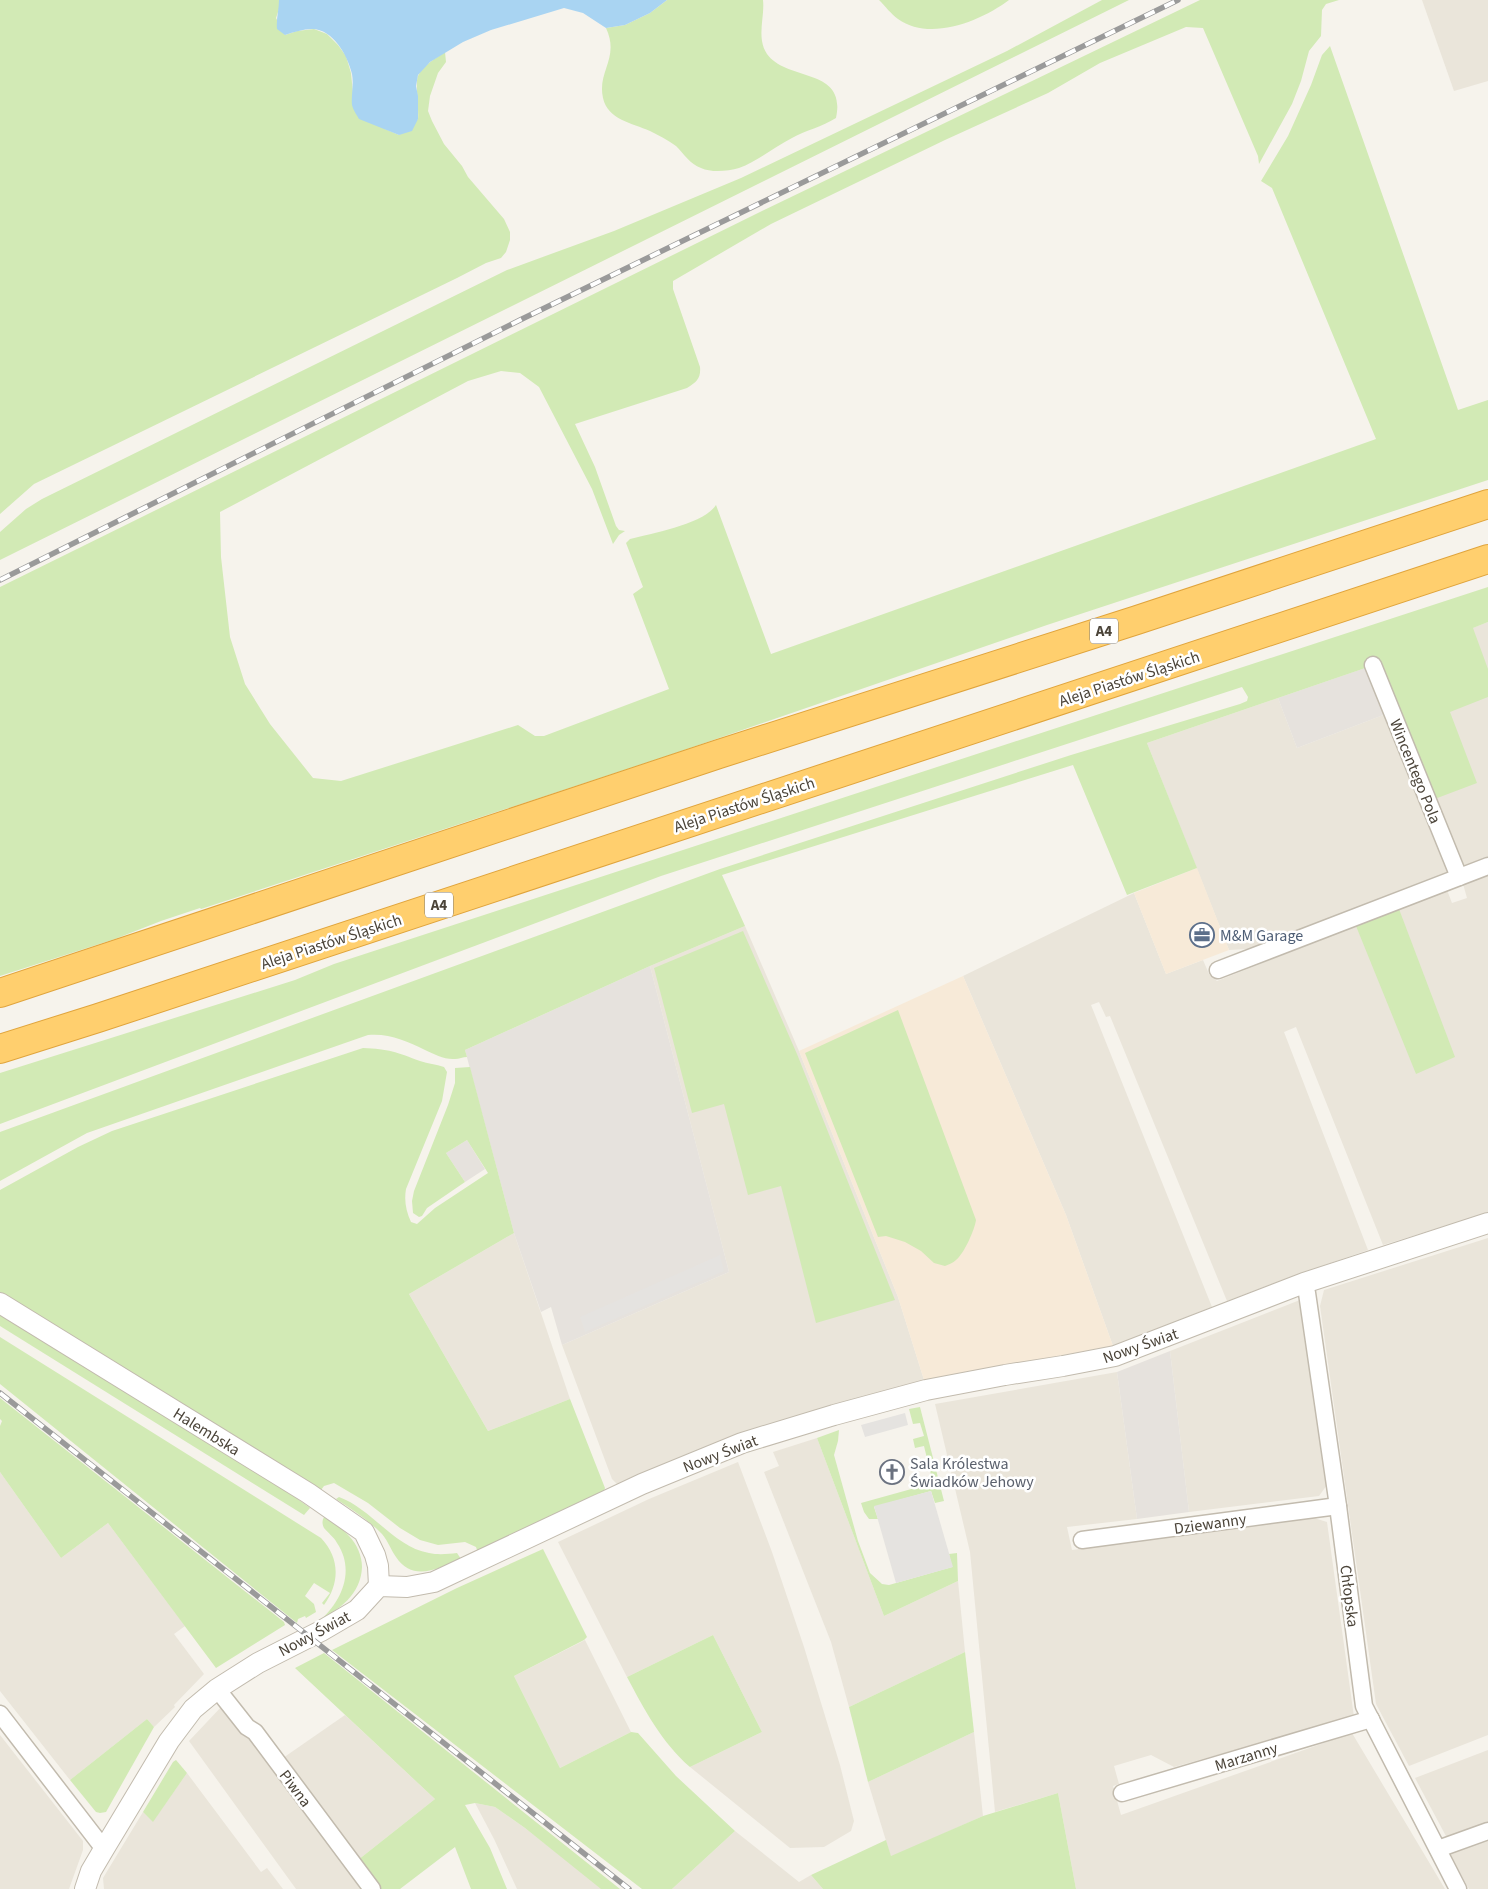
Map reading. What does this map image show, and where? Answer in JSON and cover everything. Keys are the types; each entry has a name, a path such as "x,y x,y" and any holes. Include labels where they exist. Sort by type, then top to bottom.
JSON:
{"highway":[{"name":"A4","path":"0,993 718,754 1127,624 1488,504"},
{"name":"Aleja Piastów Śląskich","path":"0,1049 1488,559"}],"street":[{"name":"Wincentego Pola","path":"1373,665 1459,877"},
{"path":"1218,970 1488,866"},
{"name":"Nowy Świat","path":"85,1889 104,1848 180,1725 193,1709 217,1689 258,1663 336,1623 357,1610 379,1586 407,1587 434,1582 642,1484 742,1443 926,1390 1004,1374 1063,1366 1115,1356 1304,1283 1488,1223"},
{"name":"Chłopska","path":"1304,1283 1338,1506 1364,1706 1458,1889"},
{"name":"Halembska","path":"0,1303 308,1493 364,1532 375,1555 379,1586"},
{"name":"Dziewanny","path":"1082,1540 1338,1506"},
{"name":"Piwna","path":"217,1689 247,1727 255,1732 372,1889"},
{"path":"0,1714 104,1848"},
{"name":"Marzanny","path":"1122,1794 1371,1720"},
{"path":"1438,1849 1488,1831"}],"shaded area":[{"path":"1422,0 1488,0 1488,81 1454,91"},
{"path":"1488,622 1488,859 1461,870 1378,665"},
{"path":"1368,667 1386,714 1297,748 1278,698"},
{"path":"1278,698 1297,748 1386,714 1450,874 1263,948 1229,950 1147,743"},
{"path":"1197,868 1229,950 1166,974 1134,893"},
{"path":"1488,874 1488,1213 1383,1245 1296,1027 1284,1032 1368,1250 1227,1301 1110,1016 1106,1017 1099,1002 1091,1005 1212,1307 1113,1346 1066,1215 963,976 1134,893 1166,974 1203,960 1209,974 1217,981 1447,890 1452,903 1467,898 1463,884"},
{"path":"745,926 799,1051 898,1297 924,1380 803,1415 619,1486 612,1479 562,1345 729,1272 650,966"},
{"path":"650,966 729,1272 562,1345 551,1307 541,1312 514,1233 465,1050"},
{"path":"963,976 1066,1215 1113,1346 924,1380 898,1297 799,1051"},
{"path":"467,1140 485,1169 465,1182 446,1153"},
{"path":"514,1233 570,1399 488,1431 409,1294"},
{"path":"1488,1238 1488,1735 1409,1766 1376,1704 1320,1306 1324,1290"},
{"path":"720,1255 724,1271 585,1332 580,1317"},
{"path":"1300,1300 1327,1485 1319,1496 1189,1512 1170,1351"},
{"path":"1170,1351 1189,1512 1137,1519 1117,1372"},
{"path":"1117,1372 1137,1519 1067,1527 1072,1550 1311,1517 1327,1522 1354,1717 1174,1767 1151,1755 1114,1766 1119,1784 1113,1786 1121,1815 1352,1733 1445,1889 1076,1889 1058,1793 995,1812 970,1552 935,1404"},
{"path":"905,1413 908,1425 865,1437 861,1425"},
{"path":"817,1438 884,1616 958,1581 965,1652 849,1707 831,1642 764,1472 779,1466 773,1452"},
{"path":"738,1462 772,1552 804,1647 840,1765 854,1821 851,1831 824,1847 790,1848 690,1767 762,1732 713,1635 627,1677 558,1542 649,1499"},
{"path":"0,1472 61,1558 108,1523 185,1626 174,1634 204,1674 174,1705 175,1707 154,1727 147,1719 70,1780 0,1691"},
{"path":"931,1491 953,1567 896,1583 874,1506"},
{"path":"585,1640 631,1732 560,1768 514,1676"},
{"path":"223,1705 265,1759 269,1758 365,1889 296,1889 189,1741"},
{"path":"345,1715 435,1799 358,1860 283,1758"},
{"path":"974,1732 983,1816 891,1857 868,1782"},
{"path":"0,1735 83,1841 83,1850 69,1889 0,1889"},
{"path":"1488,1750 1488,1826 1447,1838 1415,1778"},
{"path":"187,1773 261,1872 267,1868 283,1889 104,1889 103,1878 143,1812 153,1821"},
{"path":"475,1803 495,1807 603,1889 517,1889"},
{"path":"735,1831 799,1882 811,1875 823,1889 672,1889"},
{"path":"1488,1838 1488,1889 1469,1889 1449,1853"}],"green space":[{"path":"0,0 279,0 276,18 285,35 314,29 327,34 346,56 351,73 353,93 385,129 399,135 418,119 417,84 420,72 430,62 445,52 446,62 438,73 430,96 428,111 444,144 462,166 468,177 504,219 510,232 510,240 506,252 501,258 486,263 34,484 0,514"},
{"path":"667,0 763,0 761,34 767,54 776,63 813,77 833,90 837,102 836,118 792,138 746,165 730,170 715,171 705,170 697,166 670,142 615,116 603,98 603,80 611,48 606,28 625,25 650,13"},
{"path":"879,0 1009,0 998,8 970,21 940,29 925,29 911,26 898,19"},
{"path":"1102,0 1129,0 0,560 0,532 26,509 42,499 507,270 614,231 741,178 1007,51"},
{"path":"1200,0 1339,0 1326,4 1322,10 1321,36 1309,51 1301,81 1292,104 1259,164 1258,156 1203,28 1186,27 1100,63 1048,93 945,140 771,224 673,281 673,289 700,367 700,374 696,382 687,388 575,424 595,467 616,526 619,530 625,531 619,535 613,544 592,489 539,387 520,373 501,371 468,381 220,512 221,557 230,637 245,684 270,724 313,778 341,781 518,725 535,736 544,736 669,689 633,594 643,587 626,543 630,539 690,523 710,512 716,505 771,654 1376,439 1272,188 1261,181 1288,136 1322,55 1330,46 1458,410 1488,400 1488,480 1047,625 670,755 200,908 115,939 0,976 0,587 762,211"},
{"path":"1488,587 1488,622 1473,628 1488,669 1488,697 1450,712 1477,783 1432,800 1377,664 1147,743 1197,868 1127,895 1073,765 722,875 745,926 650,966 465,1050 467,1057 447,1059 398,1038 368,1035 87,1133 0,1181 0,1132 720,869 1071,755 1240,704 1247,701 1248,697 1242,687 661,876 0,1124 0,1073 295,980 334,964"},
{"path":"1399,909 1455,1057 1416,1074 1356,926"},
{"path":"743,931 797,1054 895,1300 816,1323 781,1186 748,1195 724,1104 692,1113 654,968"},
{"path":"898,1010 976,1220 966,1247 955,1261 945,1266 934,1263 921,1251 905,1242 886,1236 878,1237 805,1053"},
{"path":"363,1048 398,1053 444,1067 447,1072 442,1101 406,1189 405,1202 408,1214 411,1222 417,1224 435,1208 488,1173 467,1140 446,1153 465,1182 427,1208 422,1216 419,1217 413,1213 412,1201 414,1191 448,1105 455,1083 455,1068 470,1067 514,1233 409,1294 488,1431 570,1399 605,1488 603,1494 478,1553 476,1547 465,1542 438,1545 420,1540 400,1528 368,1503 334,1483 324,1486 321,1490 0,1293 0,1190 78,1147 112,1131"},
{"path":"0,1313 277,1484 310,1508 304,1515 0,1326"},
{"path":"0,1337 321,1538 332,1554 336,1571 333,1588 324,1605 322,1603 330,1593 314,1583 305,1596 314,1604 316,1612 306,1618 305,1616 298,1619 297,1623 0,1384"},
{"path":"0,1398 284,1622 285,1625 216,1668 108,1523 61,1558 0,1472 0,1426 2,1421 0,1419"},
{"path":"920,1407 944,1501 935,1503 931,1491 874,1507 878,1519 869,1519 861,1503 933,1483 924,1446 915,1448 913,1439 924,1436 920,1423 913,1424 909,1409"},
{"path":"839,1430 834,1455 858,1541 870,1573 882,1584 889,1585 952,1567 949,1554 957,1553 958,1581 884,1616 817,1438"},
{"path":"339,1497 362,1510 394,1536 416,1549 436,1554 457,1553 461,1559 427,1571 410,1570 396,1557 382,1534 360,1515 336,1499"},
{"path":"324,1517 352,1539 360,1554 362,1567 358,1586 348,1600 318,1622 333,1606 339,1596 345,1575 343,1554 336,1541 324,1528 322,1522"},
{"path":"543,1549 587,1637 514,1676 560,1768 631,1732 638,1733 676,1776 735,1831 672,1889 642,1889 332,1650 457,1588"},
{"path":"713,1635 762,1732 690,1767 662,1736 627,1677"},
{"path":"965,1652 974,1732 868,1782 849,1707"},
{"path":"324,1653 620,1889 601,1889 525,1828 495,1807 475,1803 465,1805 490,1848 507,1889 471,1889 455,1847 400,1889 379,1889 358,1860 435,1799 295,1668"},
{"path":"147,1719 154,1727 106,1812 96,1812 70,1780"},
{"path":"176,1760 187,1773 153,1822 143,1812"},
{"path":"1058,1793 1076,1889 823,1889 811,1875 886,1840 891,1856 983,1816"}],"water":[{"path":"279,0 667,0 650,13 625,25 606,28 583,13 564,8 491,30 463,42 430,62 418,75 416,86 418,119 412,131 399,135 359,119 352,105 353,78 350,67 343,52 333,38 320,30 305,30 285,35 277,29"}],"railway":[{"path":"0,580 522,319 1178,0"},
{"path":"0,1393 629,1889"}],"place":[{"name":"M&M Garage","path":"1202,935"},
{"name":"Sala Królestwa Świadków Jehowy","path":"892,1472"}]}
